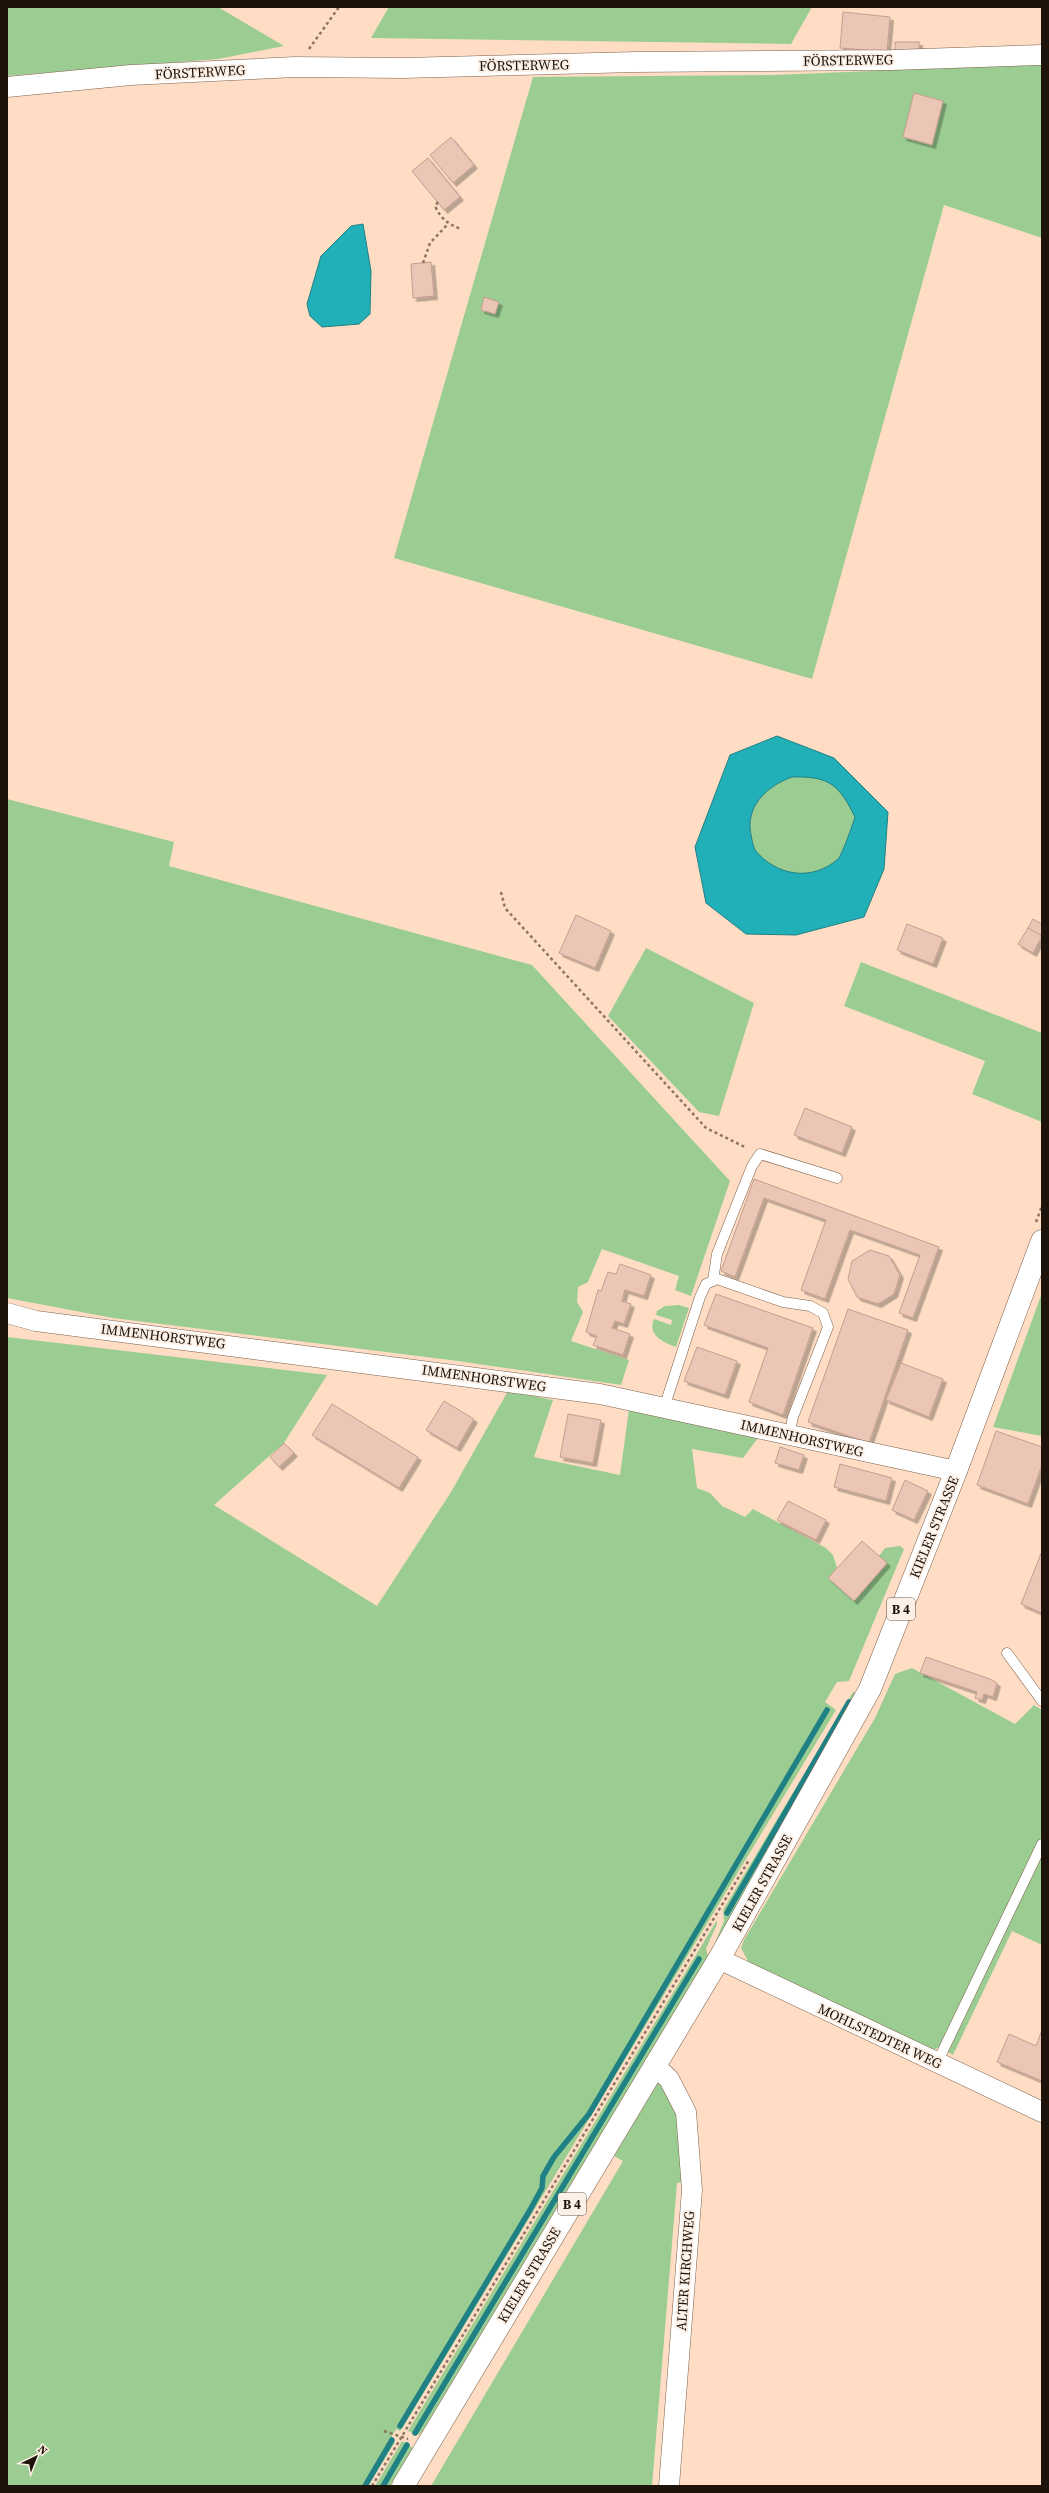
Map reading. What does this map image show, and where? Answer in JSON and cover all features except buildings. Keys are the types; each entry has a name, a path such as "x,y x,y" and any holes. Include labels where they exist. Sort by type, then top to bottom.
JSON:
{"main road":[{"name":"KIELER STRASSE","path":"403,2486 719,1958 870,1689 956,1472 1042,1241"}],"street":[{"name":"FÖRSTERWEG","path":"7,87 131,75 296,67 403,68 636,62 892,60 1042,55"},
{"name":"IMMENHORSTWEG","path":"7,1313 36,1321 600,1394 956,1472"},
{"name":"MOHLSTEDTER WEG","path":"719,1958 1042,2112"},
{"name":"ALTER KIRCHWEG","path":"654,2065 668,2079 686,2112 692,2190 669,2486"}],"lane":[{"path":"713,1281 717,1254 752,1166 760,1154 837,1178"},
{"path":"664,1408 700,1297 706,1284 716,1279 783,1302 810,1306 823,1313 828,1327 793,1417 789,1435"},
{"path":"1007,1653 1042,1701"},
{"path":"937,2063 1042,1844"}],"path":[{"path":"296,67 339,7"},
{"path":"438,202 434,206 439,216 448,224 461,229"},
{"path":"423,263 430,243 448,224"},
{"path":"501,892 505,908 706,1128 760,1154"},
{"path":"372,2486 718,1912"},
{"path":"384,2431 427,2446"}],"green space":[{"path":"7,7 218,7 284,46 218,59 7,76"},
{"path":"389,7 812,7 791,44 371,38"},
{"path":"1042,64 1042,238 944,205 812,679 394,558 533,77 774,75"},
{"path":"792,777 816,778 832,785 839,790 856,818 842,853 838,859 817,871 795,873 784,871 773,866 764,859 755,850 753,845 750,825 751,815 755,806 766,792"},
{"path":"7,799 174,842 169,866 532,965 730,1181 691,1296 675,1290 679,1276 602,1249 588,1282 578,1287 577,1302 583,1312 571,1341 629,1360 621,1385 458,1361 113,1318 7,1298"},
{"path":"646,948 754,1003 719,1116 699,1112 608,1016"},
{"path":"861,962 1042,1033 1042,1122 972,1094 985,1061 844,1006"},
{"path":"1042,1293 1042,1436 993,1427"},
{"path":"679,1305 689,1308 676,1347 666,1343 654,1334 652,1325 654,1319 671,1325 672,1320 656,1315 657,1311 665,1306"},
{"path":"7,1337 327,1375 284,1443 214,1505 377,1606 451,1492 508,1391 553,1400 534,1457 620,1475 629,1409 758,1438 743,1458 692,1449 697,1488 710,1493 722,1506 745,1517 753,1509 826,1548 833,1555 837,1568 829,1578 854,1601 887,1564 879,1556 885,1548 900,1546 904,1549 849,1681 837,1682 825,1702 836,1710 403,2427 400,2431 396,2429 391,2438 395,2442 368,2486 7,2486"},
{"path":"912,1668 1015,1724 1034,1705 1042,1710 1042,1945 1012,1931 953,2055 939,2047 930,2052 749,1963 741,1948 744,1940 875,1718 895,1674"},
{"path":"853,1692 859,1694 714,1945 724,1921 723,1910"},
{"path":"717,1920 717,1924 706,1949 708,1956 422,2432 418,2435 408,2431"},
{"path":"663,2083 679,2114 685,2182 677,2183 652,2486 431,2486 623,2161 614,2156 657,2084"},
{"path":"402,2441 413,2448 390,2486 375,2486"}],"water":[{"path":"363,224 371,271 370,314 359,324 322,327 310,316 307,304 321,256 351,226"},
{"path":"777,736 834,758 888,812 884,869 864,917 796,935 746,934 706,903 695,847 730,755","holes":["792,777 816,778 832,785 844,797 855,817 838,859 817,871 795,873 773,866 755,850 751,835 751,815 760,798 774,786"]}],"waterway":[{"path":"727,1913 849,1702"},
{"path":"400,2426 530,2210 542,2188 543,2176 554,2157 589,2114 827,1710"},
{"path":"415,2433 699,1959"},
{"path":"365,2486 392,2440"},
{"path":"383,2486 407,2445"}]}
